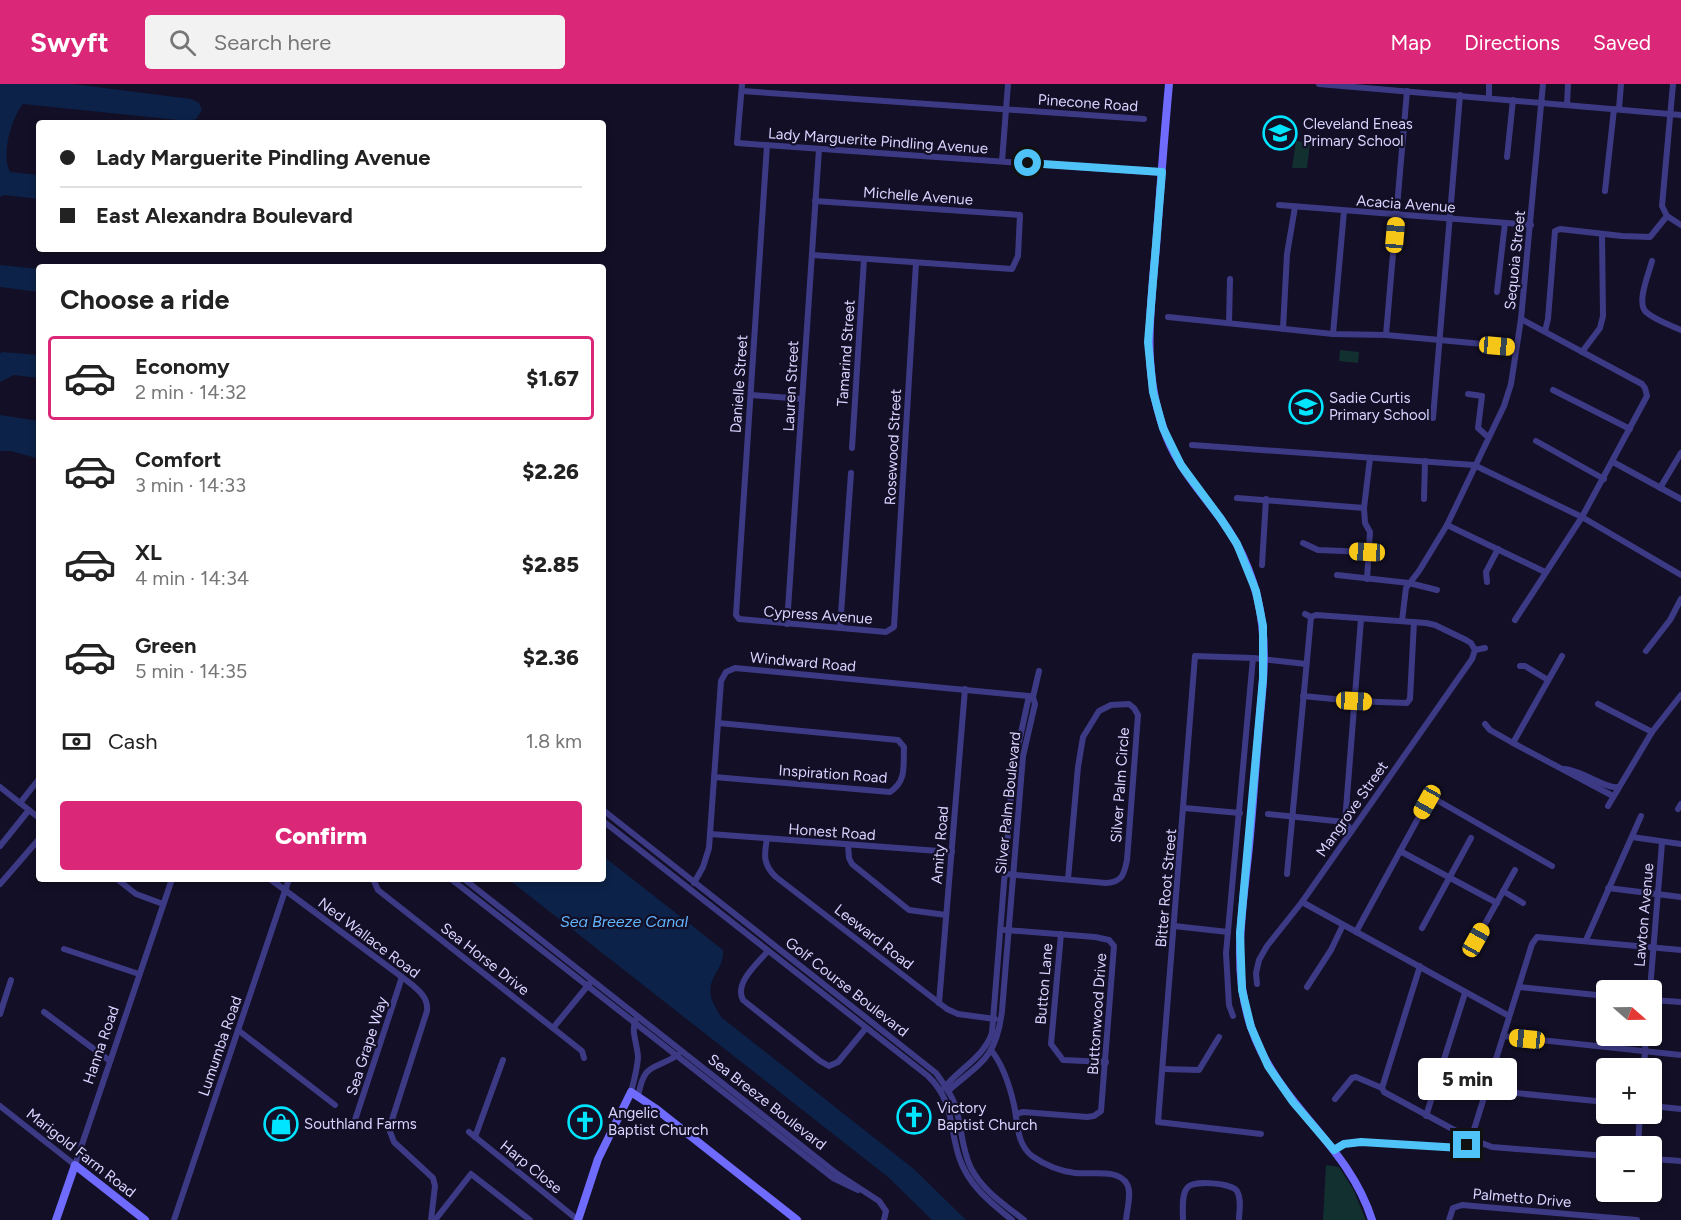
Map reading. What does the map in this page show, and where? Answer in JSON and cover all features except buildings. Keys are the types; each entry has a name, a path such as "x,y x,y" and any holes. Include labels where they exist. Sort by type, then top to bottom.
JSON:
{"main road":[{"path":"1169,84 1148,342 1153,392 1170,446 1185,471 1229,531 1249,571 1261,613 1264,659 1241,923 1242,990 1257,1044 1281,1087 1334,1150 1363,1195 1372,1220"},
{"path":"578,1220 602,1150 635,1094 796,1220"},
{"name":"Hanna Road","path":"56,1220 75,1165"},
{"name":"Marigold Farm Road","path":"75,1165 145,1220"}],"street":[{"path":"1002,161 1008,84"},
{"path":"1319,84 1381,87 1681,115"},
{"path":"1435,93 1436,84"},
{"path":"1489,84 1489,97"},
{"name":"Sequoia Street","path":"1409,583 1419,572 1447,525 1504,406 1511,384 1521,319 1543,84"},
{"path":"1567,104 1568,84"},
{"path":"1605,191 1621,84"},
{"path":"1673,84 1662,206 1667,216 1681,225"},
{"name":"Pinecone Road","path":"742,88 1144,119"},
{"name":"Lady Marguerite Pindling Avenue","path":"742,88 737,143 1162,172"},
{"path":"1386,335 1407,91"},
{"path":"1433,418 1460,95"},
{"path":"1507,157 1513,100"},
{"name":"Danielle Street","path":"743,621 736,615 767,145"},
{"name":"Lauren Street","path":"787,624 819,149"},
{"name":"Michelle Avenue","path":"815,201 1020,215 1018,256 1013,269 916,263"},
{"name":"Acacia Avenue","path":"1279,205 1531,225"},
{"path":"1283,329 1287,254 1295,207"},
{"path":"1333,334 1344,211"},
{"path":"1545,331 1556,231 1560,229 1650,237 1667,216"},
{"path":"1497,292 1505,223"},
{"path":"1582,352 1600,328 1603,316 1602,234"},
{"path":"812,255 916,263"},
{"name":"Tamarind Street","path":"852,448 864,259"},
{"path":"1652,261 1641,304 1646,311 1681,330"},
{"name":"Rosewood Street","path":"891,631 894,627 916,263"},
{"path":"1229,323 1230,279"},
{"path":"1168,316 1333,334 1386,335 1515,347"},
{"path":"1515,620 1582,517 1647,396 1645,388 1521,319"},
{"path":"1553,390 1630,429"},
{"path":"1468,394 1482,396 1478,428 1488,437"},
{"path":"751,395 802,399"},
{"path":"1536,441 1604,479"},
{"path":"1192,445 1474,465 1582,517 1681,575"},
{"path":"1660,488 1681,453"},
{"path":"1367,579 1370,532 1365,523 1364,508 1370,458"},
{"path":"1424,499 1425,461"},
{"path":"1613,462 1681,499"},
{"path":"840,628 851,473"},
{"path":"1237,498 1364,508"},
{"path":"1262,565 1266,499"},
{"path":"1447,525 1545,572"},
{"path":"1303,543 1318,550 1367,552"},
{"path":"1487,582 1486,572 1498,549"},
{"path":"1338,575 1409,583 1437,590"},
{"path":"1402,621 1404,596 1409,583"},
{"path":"1646,651 1670,620 1681,599"},
{"path":"1287,874 1306,664 1308,615 1435,625 1471,643 1475,650 1485,648"},
{"path":"1350,832 1345,822 1361,619"},
{"name":"Cypress Avenue","path":"743,621 891,631"},
{"path":"1303,696 1406,704 1409,702 1414,622"},
{"name":"Mangrove Street","path":"1257,984 1256,973 1262,955 1302,902 1472,659 1475,650"},
{"name":"Bitter Root Street","path":"1252,658 1195,656 1158,1122 1261,1134"},
{"path":"1513,743 1562,656"},
{"path":"1233,1016 1228,990 1228,923 1242,791 1252,658 1306,664"},
{"path":"1520,666 1526,666 1548,680"},
{"name":"Windward Road","path":"690,889 707,858 721,681 726,672 735,668 1031,697"},
{"name":"Silver Palm Boulevard","path":"942,1094 988,1049 997,1020 1009,875 1013,770 1039,672"},
{"name":"Amity Road","path":"939,1003 965,689"},
{"path":"1608,806 1652,732 1681,695"},
{"name":"Silver Palm Circle","path":"1009,875 1068,879 1115,882 1121,878 1125,870 1138,715 1129,704 1111,705 1099,711 1083,737 1078,767 1068,879"},
{"path":"1598,704 1652,732"},
{"name":"Inspiration Road","path":"714,777 890,792 899,786 902,779 904,747 898,740 718,723"},
{"path":"1485,724 1490,730 1513,743 1613,796"},
{"path":"1246,734 1258,735"},
{"path":"1244,768 1256,768"},
{"path":"1564,769 1580,772 1611,788 1616,788 1620,784"},
{"path":"20,803 36,783"},
{"path":"0,787 36,816"},
{"path":"1242,791 1253,791"},
{"path":"1356,932 1427,802 1432,799 1552,866"},
{"path":"1184,808 1240,813"},
{"path":"0,846 29,810"},
{"name":"Golf Course Boulevard","path":"606,812 928,1066 947,1088 956,1107 964,1150 988,1196 1024,1220"},
{"path":"1268,814 1345,822"},
{"path":"1586,940 1641,816"},
{"name":"Golf Course Boulevard","path":"606,823 767,952 928,1076 942,1094 951,1117 959,1158 970,1180 1012,1220"},
{"name":"Honest Road","path":"710,834 952,852"},
{"path":"1632,837 1681,844"},
{"path":"1422,928 1471,838"},
{"name":"Leeward Road","path":"767,839 764,861 769,870 939,1003 958,1014 997,1020"},
{"path":"0,884 36,842"},
{"name":"Lawton Avenue","path":"1651,980 1662,843"},
{"path":"848,845 852,864 905,908 946,915"},
{"path":"1400,851 1497,903"},
{"path":"1476,940 1515,870"},
{"path":"121,882 136,894 163,904"},
{"name":"Hanna Road","path":"75,1165 170,882"},
{"name":"Ned Wallace Road","path":"274,882 402,977 425,997 428,1006 389,1132 394,1142 433,1178 435,1186 433,1220"},
{"name":"Lumumba Road","path":"174,1220 288,882"},
{"name":"Sea Horse Drive","path":"374,882 378,890 582,1051 584,1058"},
{"name":"Sea Breeze Boulevard","path":"455,882 836,1173 883,1205 886,1211 884,1220"},
{"name":"Sea Breeze Boulevard","path":"468,882 590,983"},
{"path":"1608,888 1681,897"},
{"path":"1503,891 1523,903"},
{"path":"1302,902 1509,1016"},
{"path":"1228,923 1241,923"},
{"path":"1307,987 1331,950 1343,925"},
{"path":"1174,926 1228,932"},
{"name":"Buttonwood Drive","path":"1005,930 1109,940 1114,946 1104,1101 1101,1111 1094,1116 1023,1112 1016,1114"},
{"name":"Button Lane","path":"1061,934 1051,1044 1063,1060 1106,1062"},
{"path":"1334,1150 1344,1144 1361,1142 1461,1148 1467,1145 1471,1139 1532,944 1537,937 1681,950"},
{"path":"64,949 139,974"},
{"path":"767,952 742,984 740,993 743,1000 820,1061 829,1066 838,1062 866,1028"},
{"path":"1382,1088 1420,966"},
{"name":"Sea Grape Way","path":"354,1123 402,977"},
{"path":"0,1014 11,980"},
{"path":"553,1028 590,983"},
{"path":"1519,987 1596,995"},
{"path":"1426,1116 1466,993"},
{"path":"1662,1001 1681,1002"},
{"path":"44,1012 110,1061"},
{"path":"635,1094 638,1056 633,1029 636,1019"},
{"path":"238,1030 335,1106"},
{"path":"1503,1036 1681,1055"},
{"path":"1163,1069 1199,1070 1219,1037"},
{"path":"1645,1046 1645,1058"},
{"path":"988,1049 1006,1077 1016,1114 1016,1127 1028,1152 1041,1162 1076,1173 1113,1174 1123,1179 1128,1185 1129,1192 1126,1220"},
{"path":"635,1094 644,1076 654,1066 680,1053"},
{"name":"Harp Close","path":"503,1060 472,1134 578,1220"},
{"path":"636,1072 644,1076"},
{"path":"1335,1098 1352,1078 1356,1077 1382,1088 1384,1092 1426,1116 1492,1147 1596,1155"},
{"path":"1485,1090 1596,1101"},
{"name":"Marigold Farm Road","path":"0,1106 75,1165"},
{"path":"1662,1107 1681,1109"},
{"path":"1662,1160 1681,1161"},
{"path":"433,1220 471,1174 530,1220"},
{"path":"1183,1220 1185,1191 1188,1186 1198,1183 1229,1186 1236,1190 1240,1198 1239,1220"},
{"name":"Palmetto Drive","path":"1449,1220 1453,1208 1462,1204 1637,1220"}],"green space":[{"path":"1296,141 1310,143 1307,168 1292,168"},
{"path":"1340,350 1359,352 1358,363 1339,361"},
{"path":"1326,1165 1339,1167 1353,1189 1366,1220 1323,1220"}],"water":[{"path":"0,84 73,84 191,99 199,103 202,110 196,119 192,120 23,104 11,127 7,147 7,165 10,172 36,175 36,199 4,195 0,197"},
{"path":"0,265 36,269 36,292 0,287"},
{"path":"2,352 36,355 36,378 14,375 0,382 0,354"},
{"path":"0,415 36,421 36,458 11,451 0,451"},
{"name":"Sea Breeze Canal","path":"606,858 723,950 723,957 710,989 721,1017 915,1170 966,1220 932,1220 888,1177 512,882 606,882"}],"place":[{"name":"Cleveland Eneas Primary School","path":"1280,133"},
{"name":"Sadie Curtis Primary School","path":"1306,407"},
{"name":"Victory Baptist Church","path":"914,1117"},
{"name":"Angelic Baptist Church","path":"585,1122"},
{"name":"Southland Farms","path":"281,1124"}],"route":[{"path":"1028,163 1162,172 1148,342 1148,358 1157,410 1168,441 1181,465 1237,544 1256,591 1263,626 1263,678 1240,933 1242,990 1257,1044 1281,1087 1334,1150 1344,1144 1361,1142 1461,1148 1467,1145"}]}
